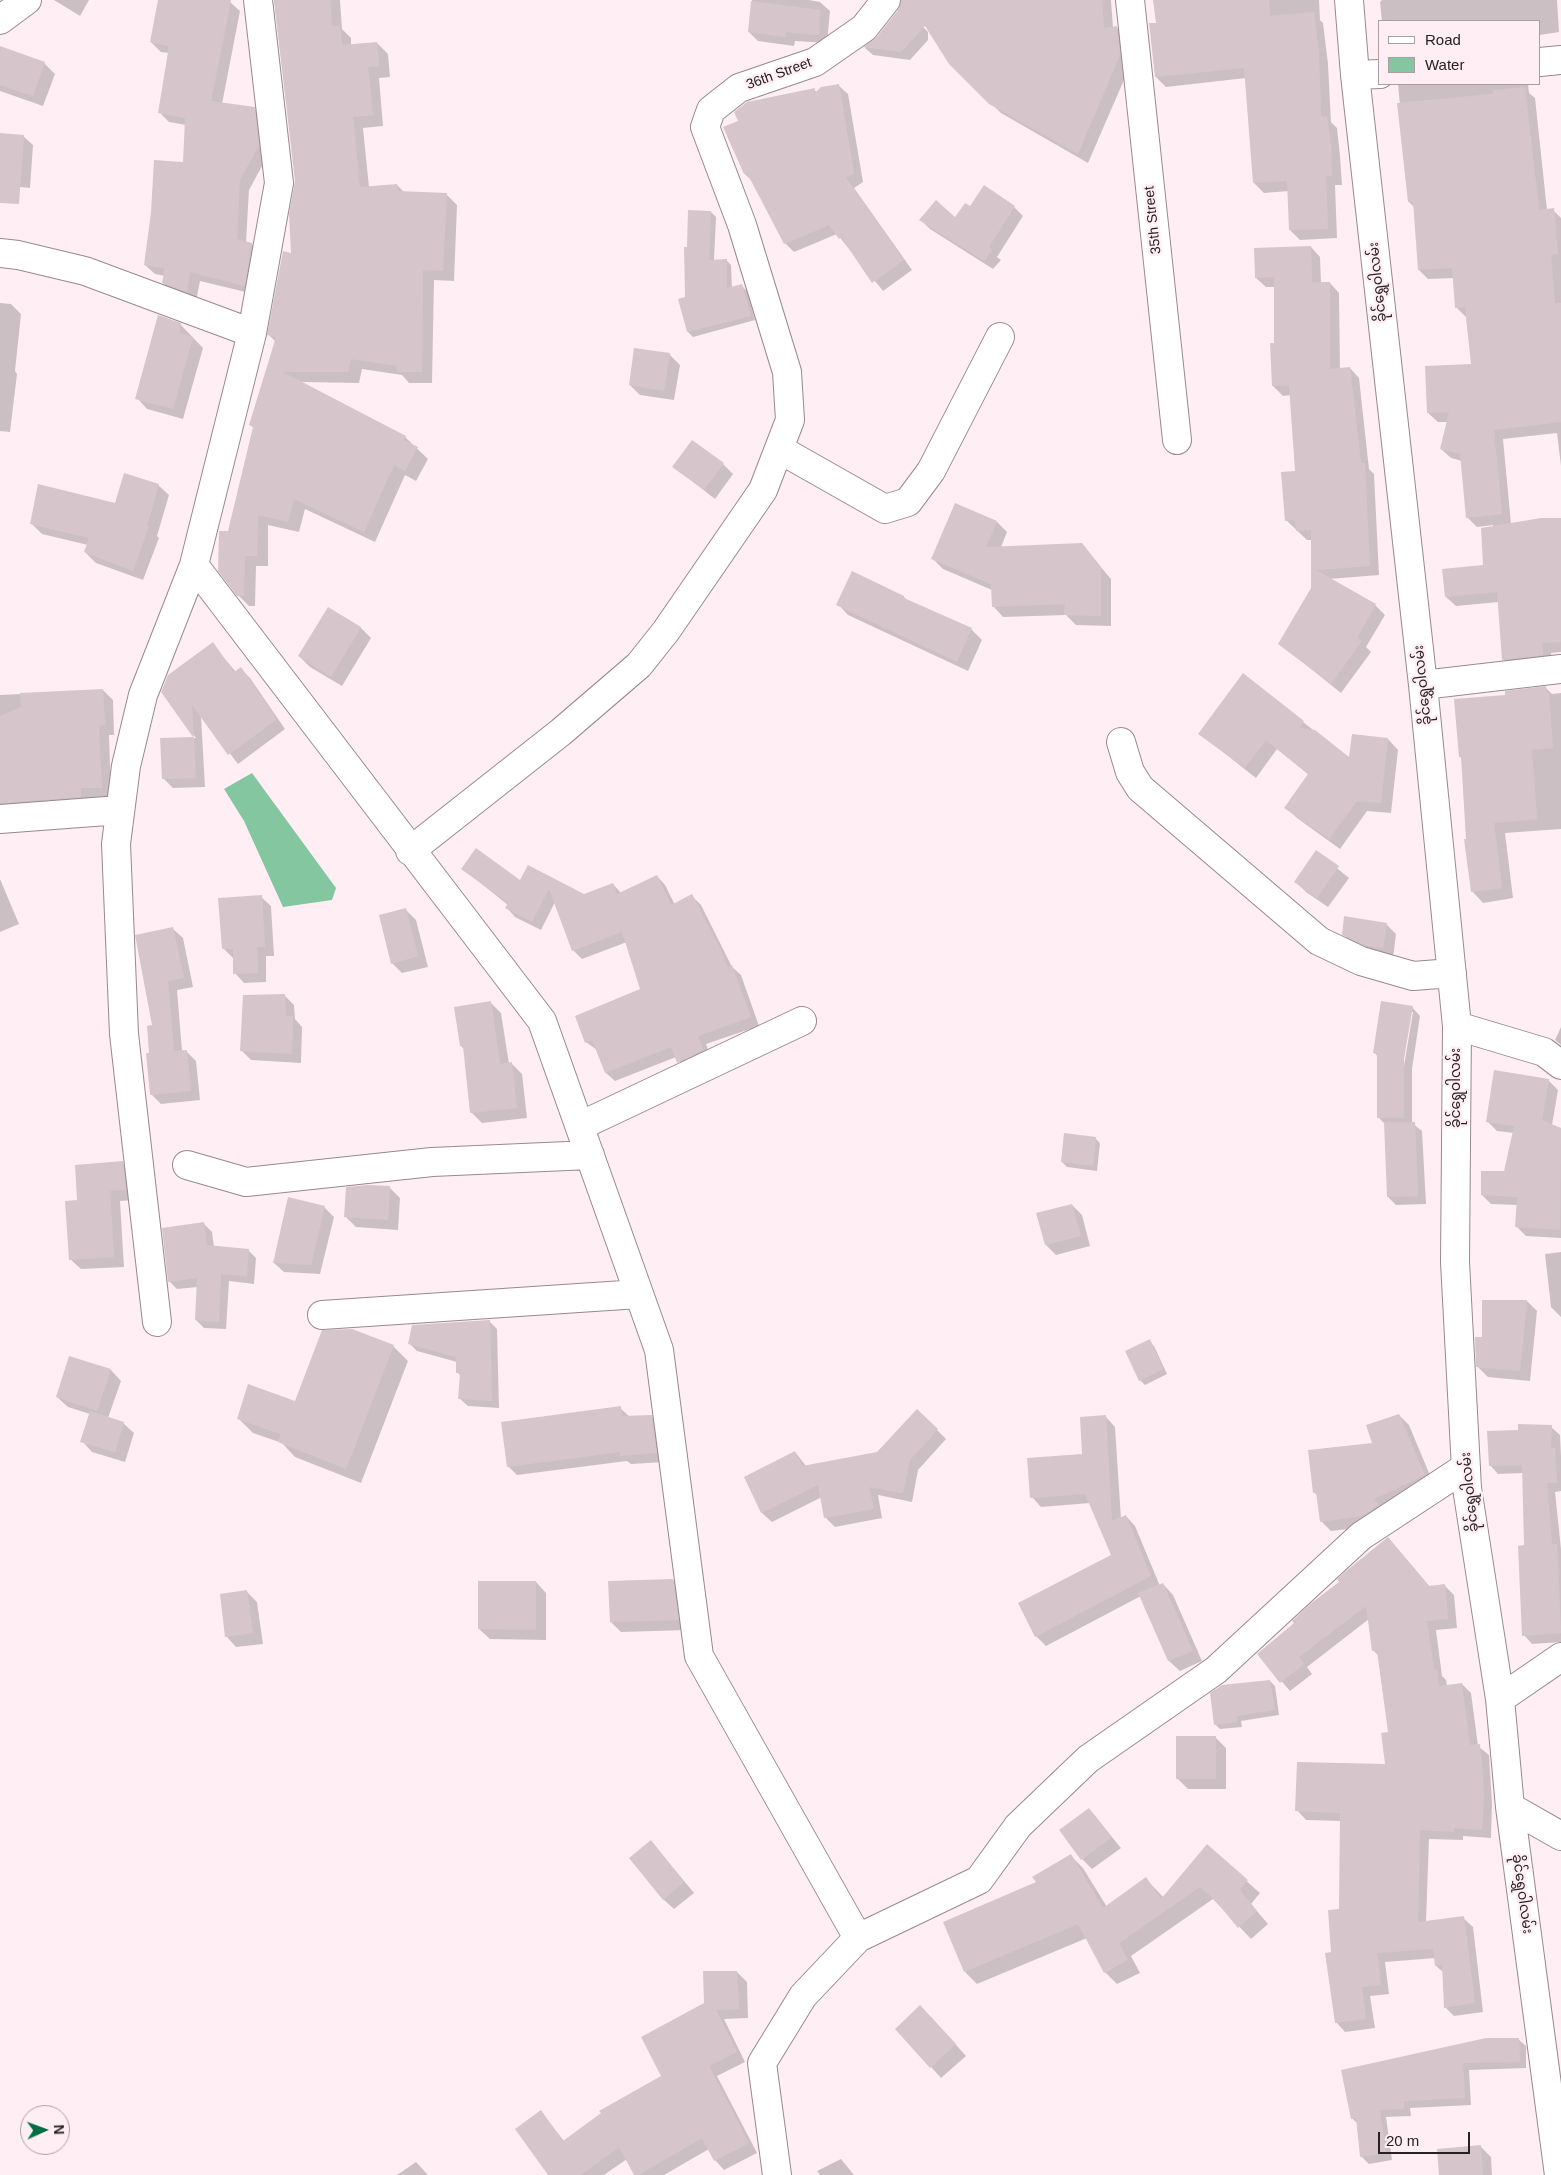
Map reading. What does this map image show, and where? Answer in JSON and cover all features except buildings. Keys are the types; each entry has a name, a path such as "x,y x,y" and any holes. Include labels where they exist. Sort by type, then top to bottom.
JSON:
{"street":[{"path":"0,20 27,0"},
{"path":"157,1322 124,1034 116,844 126,766 143,696 194,565 252,333 279,183 258,0"},
{"name":"36th Street","path":"410,851 607,694 639,665 666,631 763,490 790,420 787,372 742,225 705,127 711,110 739,88 816,62 864,28 886,0"},
{"name":"35th Street","path":"1130,0 1177,440"},
{"name":"ခိုင်ရွှေဝါလမ်း","path":"1349,0 1367,75 1423,685 1457,1026 1455,1262 1467,1488 1500,1699 1510,1807 1559,2175"},
{"path":"1541,62 1561,60"},
{"path":"0,253 18,255 85,271 252,333"},
{"path":"779,449 885,509 908,502 931,471 1000,336"},
{"path":"194,565 542,1022 659,1350 699,1656 858,1938"},
{"path":"1423,685 1561,669"},
{"path":"1121,742 1130,772 1140,788 1319,941 1361,960 1412,976 1452,973"},
{"path":"0,819 120,810"},
{"path":"580,1126 802,1021"},
{"path":"1457,1026 1544,1052 1561,1065"},
{"path":"187,1165 246,1182 432,1162 590,1155"},
{"path":"322,1315 639,1294"},
{"path":"776,2175 762,2063 803,1996 858,1938 978,1880 1018,1826 1088,1759 1216,1670 1361,1536 1466,1466"},
{"path":"1500,1699 1561,1657"},
{"path":"1510,1807 1561,1836"}],"water":[{"path":"252,773 336,888 332,900 283,907 244,821 224,789"}]}
